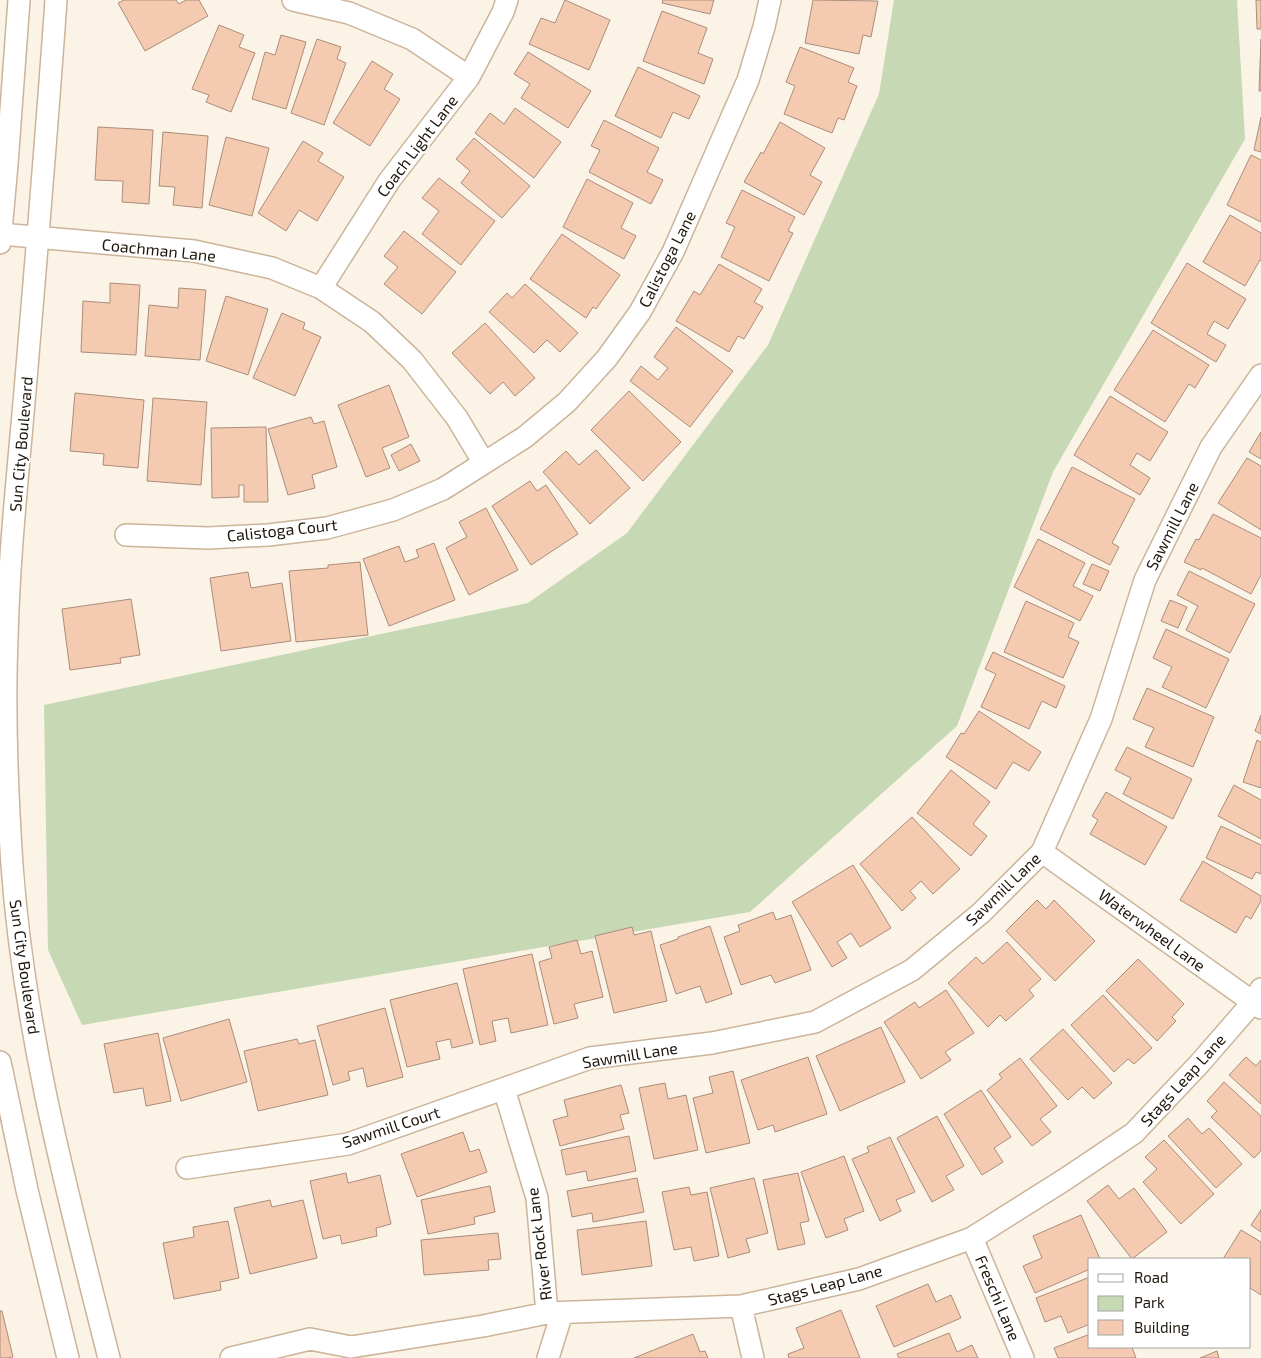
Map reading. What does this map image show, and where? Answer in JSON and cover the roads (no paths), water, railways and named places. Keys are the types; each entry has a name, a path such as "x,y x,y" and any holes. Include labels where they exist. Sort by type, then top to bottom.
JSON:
{"street":[{"name":"Sun City Boulevard","path":"18,0 8,164 12,237 14,531 7,639 6,758 12,860 23,970 40,1068 64,1181 109,1358"},
{"name":"Sun City Boulevard","path":"12,237 56,0"},
{"path":"293,0 349,13 412,39 469,77"},
{"name":"Coach Light Lane","path":"321,288 389,181 469,77 503,12 507,0"},
{"name":"Calistoga Lane","path":"484,463 525,437 567,402 607,358 640,312 673,252 748,80 770,0"},
{"name":"Coachman Lane","path":"12,237 194,251 272,268 321,288 372,322 412,360 457,418 484,463"},
{"name":"Sawmill Lane","path":"504,1089 590,1058 712,1043 815,1022 912,970 981,914 1042,852 1101,719 1145,580 1211,447 1261,375"},
{"name":"Calistoga Court","path":"126,535 208,538 268,535 327,528 393,510 443,489 484,463"},
{"name":"Waterwheel Lane","path":"1042,852 1258,1000"},
{"name":"Stags Leap Lane","path":"231,1358 310,1339 347,1354 554,1313 741,1306 858,1279 972,1238 1134,1133 1258,1000"},
{"path":"0,1062 27,1190 68,1358"},
{"name":"Sawmill Court","path":"187,1168 348,1144 504,1089"},
{"name":"River Rock Lane","path":"504,1089 537,1198 554,1313"},
{"name":"Freschi Lane","path":"972,1238 1023,1358"},
{"path":"741,1306 753,1358"},
{"path":"548,1358 554,1313"}]}
